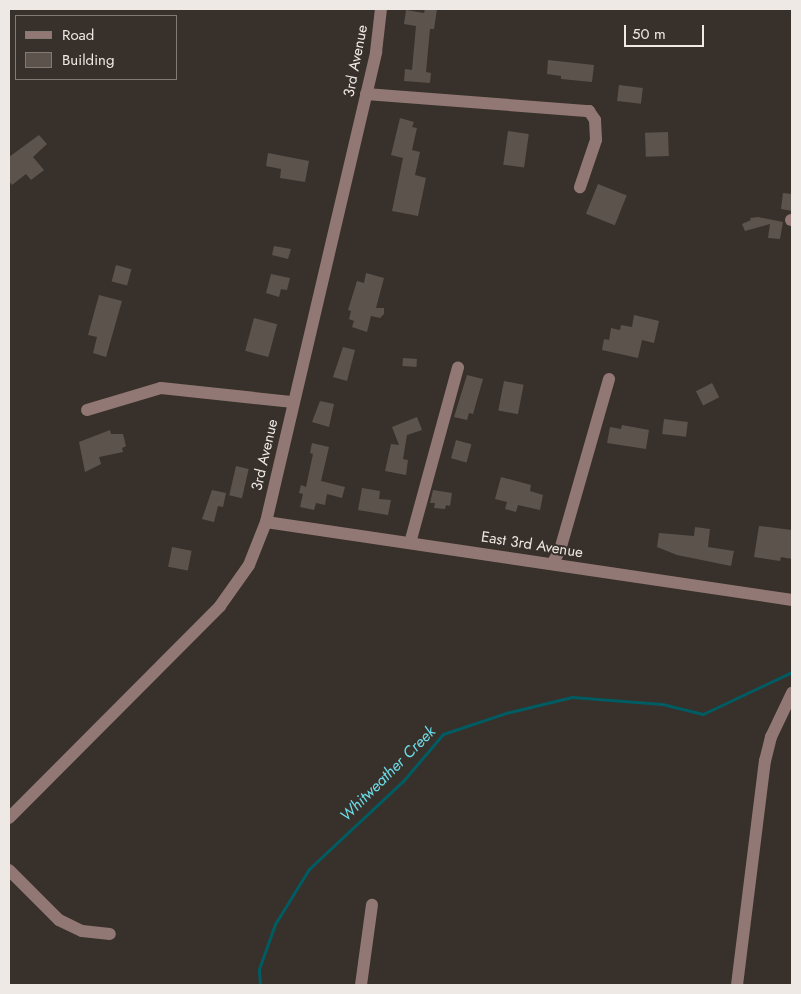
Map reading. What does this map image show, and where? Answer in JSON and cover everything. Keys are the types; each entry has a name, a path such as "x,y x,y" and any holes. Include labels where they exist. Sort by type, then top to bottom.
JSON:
{"street":[{"name":"3rd Avenue","path":"9,818 220,606 249,565 266,522 366,94 381,9"},
{"path":"366,94 589,111 595,120 596,140 580,187"},
{"path":"410,543 458,367"},
{"path":"552,564 560,550 609,379"},
{"path":"87,410 161,388 293,402"},
{"name":"East 3rd Avenue","path":"266,522 792,600"},
{"path":"738,985 765,762 770,737 792,693"},
{"path":"9,870 59,920 82,930 110,934"},
{"path":"361,985 372,906"}],"building":[{"path":"425,9 437,9 434,29 430,29 426,72 431,73 430,83 404,81 405,69 412,70 416,26 404,24 406,10 424,13"},
{"path":"548,60 594,65 592,82 561,79 561,76 547,74"},
{"path":"619,85 643,88 641,104 617,101"},
{"path":"400,118 414,122 412,127 417,128 412,150 420,152 415,175 426,178 418,216 392,211 403,158 391,155"},
{"path":"508,131 529,134 524,168 503,165"},
{"path":"668,132 669,156 646,157 645,133"},
{"path":"39,135 47,144 33,157 44,170 31,180 26,174 12,185 9,181 9,157"},
{"path":"268,153 309,161 305,182 280,178 281,169 266,166"},
{"path":"598,184 627,196 615,225 586,214"},
{"path":"783,193 792,194 792,211 781,209"},
{"path":"758,217 783,222 780,239 768,238 770,224 745,231 742,224 751,220 750,218"},
{"path":"274,246 291,249 288,259 272,255"},
{"path":"116,265 131,269 127,286 112,281"},
{"path":"366,273 384,278 376,308 384,308 384,314 380,318 371,316 367,332 352,327 354,321 349,319 351,311 348,310 357,281 364,283"},
{"path":"271,274 290,278 287,290 281,289 279,297 266,293"},
{"path":"99,295 122,301 106,357 93,353 97,337 88,335"},
{"path":"634,315 659,321 654,343 642,340 638,358 602,350 604,339 609,340 611,328 620,330 621,325 632,327"},
{"path":"254,318 277,324 268,357 245,351"},
{"path":"343,347 355,350 347,381 333,377"},
{"path":"403,358 417,359 416,367 402,366"},
{"path":"467,375 483,379 473,414 469,413 467,420 454,417"},
{"path":"504,381 524,385 518,414 498,410"},
{"path":"712,383 719,397 703,405 696,391"},
{"path":"320,401 334,404 329,427 312,422"},
{"path":"417,417 422,430 407,435 403,459 408,460 406,475 385,471 391,444 399,445 392,427"},
{"path":"664,419 688,422 686,437 662,434"},
{"path":"622,425 649,430 646,449 607,443 610,427 621,429"},
{"path":"110,430 111,434 123,434 126,446 122,448 123,452 99,457 101,464 85,472 79,442"},
{"path":"456,440 471,444 467,462 451,458"},
{"path":"312,443 329,447 321,481 345,487 342,498 327,494 325,505 316,503 314,510 300,507 303,494 299,493 301,485 306,487 313,454 310,453"},
{"path":"236,466 249,469 242,498 229,495"},
{"path":"501,477 531,485 530,491 543,495 540,510 518,505 516,512 505,509 507,502 495,499"},
{"path":"362,488 380,491 379,499 391,500 388,515 358,510"},
{"path":"212,490 226,493 223,507 218,506 214,522 202,519"},
{"path":"433,490 452,493 450,506 446,505 445,509 434,508 435,503 430,503"},
{"path":"759,526 792,530 792,559 781,557 780,561 754,557"},
{"path":"695,527 710,529 708,547 734,551 731,566 677,555 657,547 659,533 694,536"},
{"path":"172,547 192,551 188,570 168,567"}],"waterway":[{"name":"Whitweather Creek","path":"260,985 259,969 275,924 309,869 404,780 443,734 506,713 572,697 662,704 703,714 792,672"}]}
